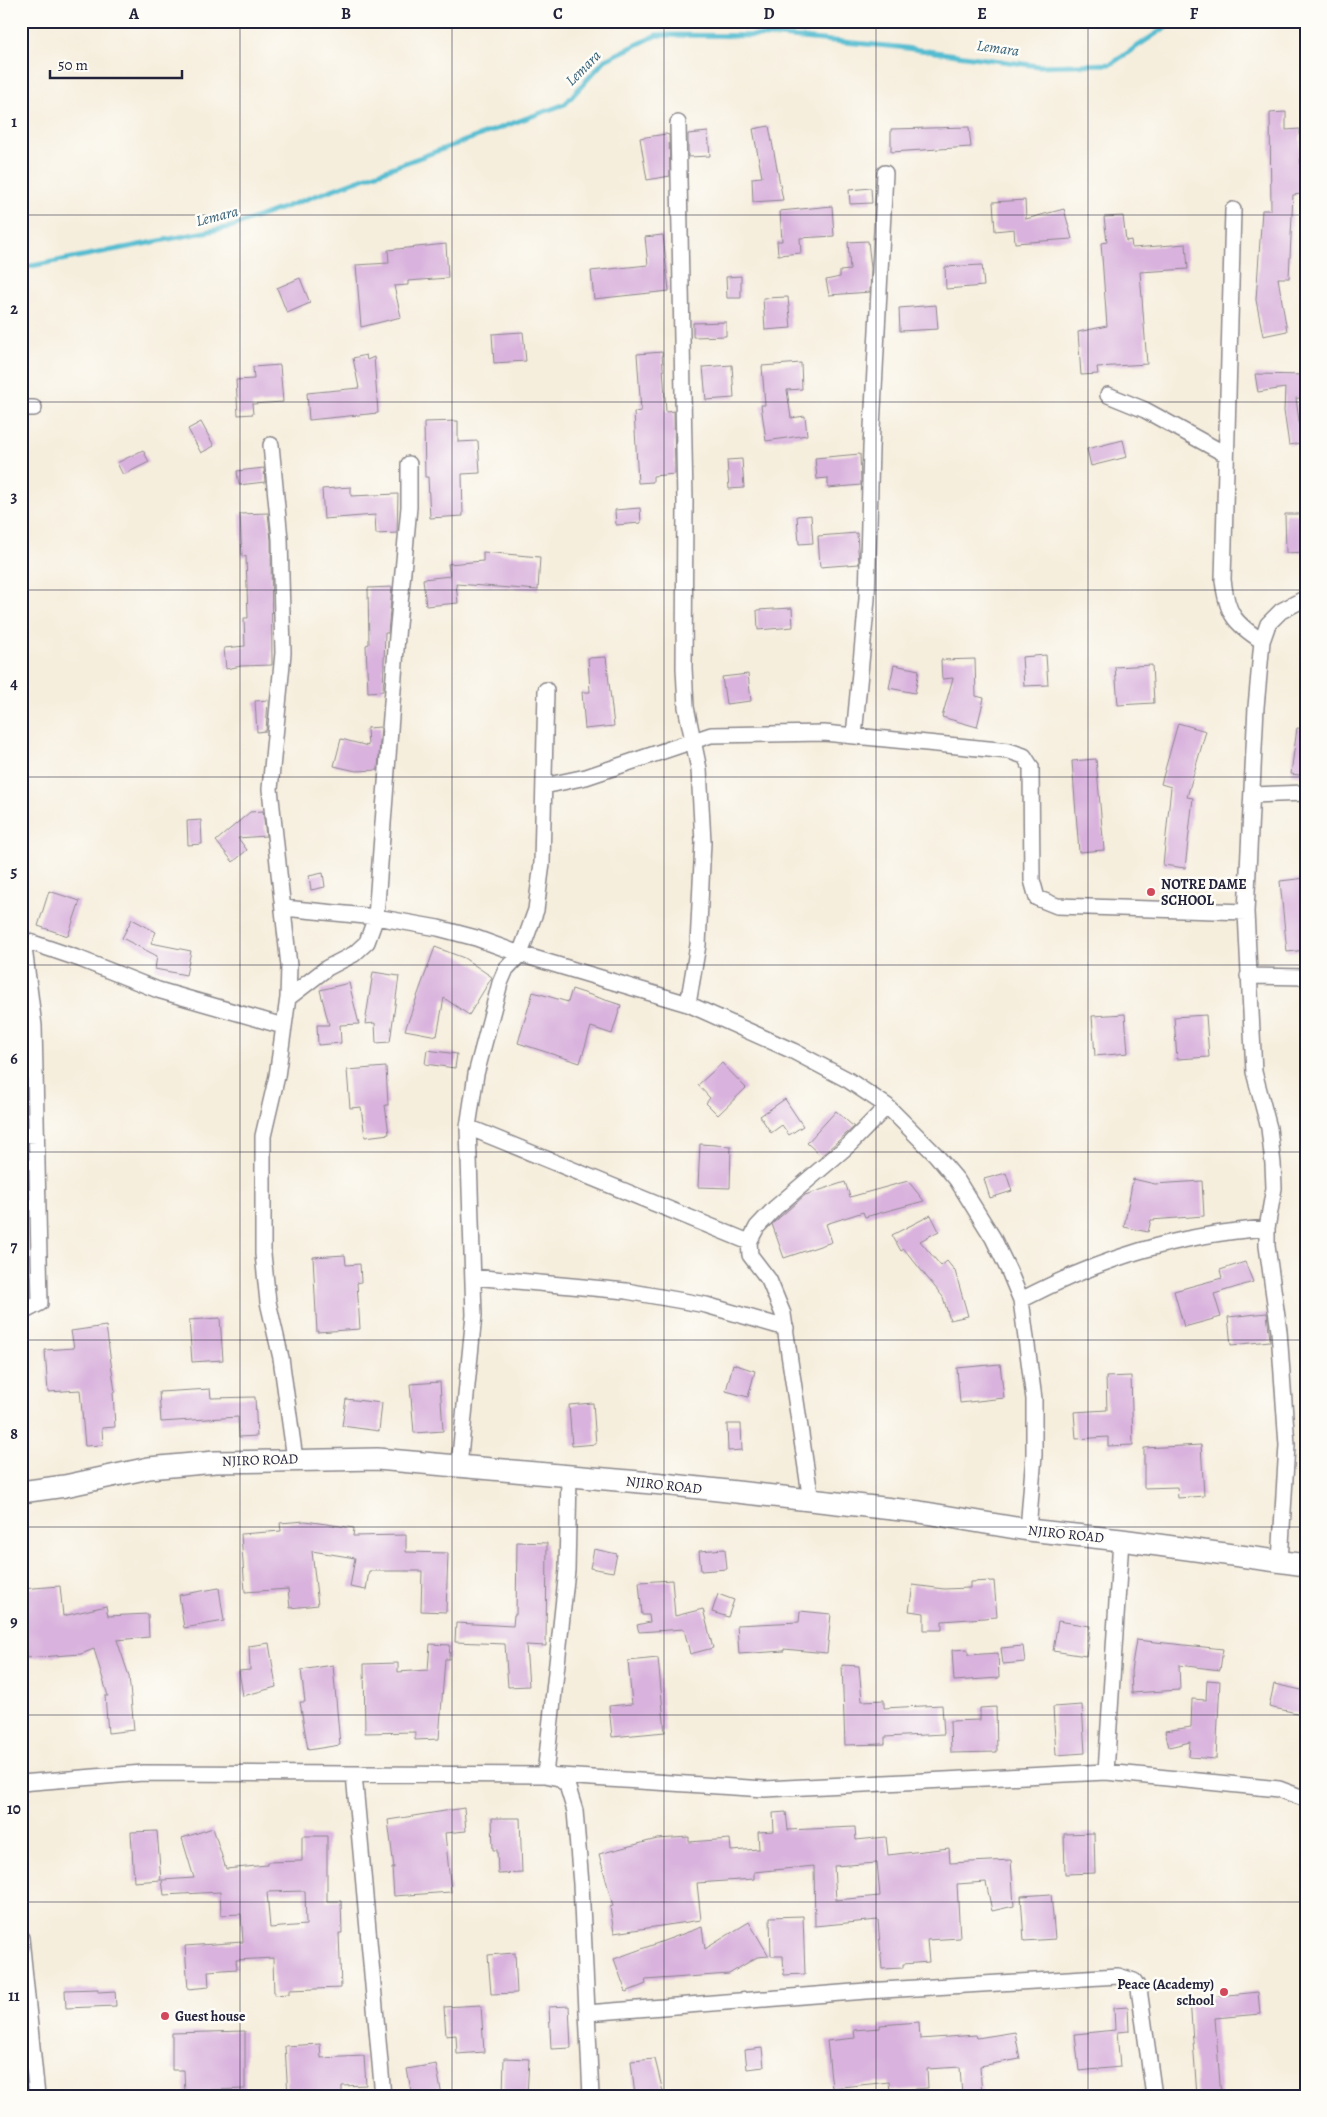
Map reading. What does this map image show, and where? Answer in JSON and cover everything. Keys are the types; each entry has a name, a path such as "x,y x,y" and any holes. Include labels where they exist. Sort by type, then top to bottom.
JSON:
{"street":[{"path":"678,123 685,502 684,668 686,707 699,769 703,842 698,945 688,1004"},
{"path":"854,736 867,599 872,438 885,173"},
{"path":"1233,210 1222,544 1225,602 1231,616 1242,628 1262,642"},
{"path":"1108,395 1144,410 1225,454"},
{"path":"271,446 280,539 283,653 270,789 289,966 288,998 277,1076 264,1136 263,1254 268,1302 281,1358 295,1459"},
{"path":"288,998 327,968 354,954 367,942 376,918 396,645 409,506 409,464"},
{"path":"1280,1561 1287,1445 1279,1330 1267,1228 1274,1188 1273,1164 1269,1128 1254,1072 1246,912 1256,707 1262,642 1268,624 1281,611 1306,598"},
{"path":"459,1466 471,1358 473,1278 468,1128 476,1074 498,990 506,969 520,954 536,910 542,862 546,690"},
{"path":"544,786 595,774 711,735 824,734 1009,751 1024,756 1031,767 1032,880 1037,898 1057,906 1246,912"},
{"path":"1253,795 1306,793"},
{"path":"284,908 376,918 476,938 520,954 688,1004 793,1051 848,1080 887,1106 936,1155 957,1180 993,1238 1021,1300 1034,1399 1034,1455 1028,1530"},
{"path":"21,1314 40,1303 38,1135 34,1026 22,940 80,958 158,990 283,1026"},
{"path":"1248,976 1306,977"},
{"path":"811,1501 786,1328 774,1291 750,1254 748,1242 757,1227 775,1208 850,1144 887,1106"},
{"path":"468,1128 748,1242"},
{"path":"21,1134 38,1135"},
{"path":"1021,1300 1094,1265 1150,1247 1198,1236 1267,1228"},
{"path":"473,1278 591,1286 643,1294 706,1306 786,1328"},
{"name":"NJIRO ROAD","path":"21,1492 65,1486 149,1468 215,1462 295,1459 377,1459 570,1476 920,1512 1028,1530 1120,1540 1306,1565"},
{"path":"545,1774 567,1570 570,1476"},
{"path":"1106,1772 1120,1540"},
{"path":"21,1782 144,1774 545,1774 765,1789 1106,1772 1279,1789 1306,1799"},
{"path":"354,1774 383,2096"},
{"path":"545,1774 559,1778 567,1785 575,1811 581,1884 591,2096"},
{"path":"21,1938 38,2096"},
{"path":"587,2013 866,1991 1118,1976 1134,1981 1139,1989 1154,2096"}],"building":[{"path":"1286,112 1286,130 1300,129 1301,194 1293,195 1289,278 1278,278 1287,331 1263,336 1256,300 1262,210 1271,210 1270,113"},
{"path":"769,126 783,200 753,202 752,178 762,177 753,129"},
{"path":"969,127 971,147 891,152 891,129"},
{"path":"708,132 710,156 688,157 688,134"},
{"path":"669,135 670,176 647,180 640,138"},
{"path":"871,188 872,203 850,204 849,190"},
{"path":"1025,200 1026,219 1064,209 1072,239 1015,243 1014,229 995,231 993,202"},
{"path":"832,206 834,236 800,238 801,253 778,255 777,241 782,241 780,211"},
{"path":"1123,216 1126,241 1131,240 1132,248 1186,244 1188,269 1140,272 1147,364 1097,367 1098,374 1081,375 1078,332 1107,326 1101,243 1107,242 1104,217"},
{"path":"663,235 669,291 594,299 591,271 648,265 645,237"},
{"path":"868,241 871,268 870,292 829,295 826,280 840,277 840,271 850,270 848,242"},
{"path":"446,244 448,278 408,281 408,285 394,286 401,317 361,327 356,265 389,263 388,250"},
{"path":"982,265 984,286 946,289 945,267"},
{"path":"741,276 741,298 727,298 726,277"},
{"path":"300,278 310,303 287,313 277,288"},
{"path":"788,297 791,328 765,330 763,298"},
{"path":"936,305 938,329 900,331 899,308"},
{"path":"726,322 726,336 693,337 693,323"},
{"path":"523,332 526,361 494,363 492,334"},
{"path":"662,352 666,412 674,411 675,474 653,476 653,482 638,483 634,412 641,411 637,354"},
{"path":"366,355 367,360 374,357 378,413 309,420 307,393 359,388 353,358"},
{"path":"801,363 802,389 787,390 791,418 805,416 807,435 766,441 761,405 765,405 762,366"},
{"path":"280,365 283,402 252,404 253,414 238,415 236,380 254,379 253,367"},
{"path":"732,365 734,398 706,400 703,367"},
{"path":"1255,374 1306,375 1306,399 1296,398 1302,443 1289,445 1284,411 1285,388 1258,392"},
{"path":"458,421 458,442 478,441 480,473 462,474 463,516 430,518 428,477 425,477 424,422"},
{"path":"201,422 214,446 201,453 188,429"},
{"path":"1123,440 1127,457 1091,466 1087,449"},
{"path":"143,450 149,462 123,475 117,463"},
{"path":"860,454 861,485 828,488 828,478 817,479 815,458"},
{"path":"742,459 744,488 729,489 727,460"},
{"path":"264,468 265,482 239,485 237,471"},
{"path":"351,487 351,496 398,494 397,533 376,534 375,515 324,519 322,489"},
{"path":"640,508 641,523 616,525 615,510"},
{"path":"268,513 271,540 272,665 241,666 226,669 224,648 245,646 244,618 248,618 246,556 242,557 240,514"},
{"path":"1285,514 1306,514 1306,552 1286,553"},
{"path":"811,515 813,543 799,544 797,516"},
{"path":"857,533 859,564 820,567 818,536"},
{"path":"483,552 540,557 538,590 456,584 458,603 426,606 423,579 450,576 448,564 483,561"},
{"path":"392,587 388,633 385,633 383,691 368,692 366,645 369,644 368,588"},
{"path":"792,608 793,627 758,630 757,610"},
{"path":"1046,655 1048,685 1024,686 1022,657"},
{"path":"606,657 614,726 585,729 582,692 590,692 588,658"},
{"path":"975,659 976,696 984,698 977,727 942,717 953,678 942,679 941,660"},
{"path":"894,665 919,670 915,693 889,688"},
{"path":"1152,665 1154,703 1118,705 1115,667"},
{"path":"748,674 751,701 726,704 722,677"},
{"path":"268,700 266,731 257,732 255,701"},
{"path":"1178,723 1206,731 1187,797 1193,798 1185,868 1163,865 1171,787 1161,784"},
{"path":"381,727 378,770 356,771 334,766 341,739 368,746 367,728"},
{"path":"1297,728 1306,729 1306,776 1291,774"},
{"path":"1096,759 1104,850 1079,852 1072,761"},
{"path":"263,811 266,836 238,838 247,850 233,862 216,841 250,812"},
{"path":"201,820 202,844 188,845 187,821"},
{"path":"323,873 325,887 311,890 309,876"},
{"path":"1306,878 1306,950 1287,952 1280,881"},
{"path":"49,891 80,901 68,936 38,926"},
{"path":"132,919 156,932 151,943 191,951 186,975 155,969 157,956 122,938"},
{"path":"435,947 464,958 492,977 469,1015 444,998 437,1036 405,1030"},
{"path":"373,972 399,976 390,1042 376,1043 375,1023 365,1024"},
{"path":"349,983 359,1024 340,1025 341,1043 318,1045 317,1025 329,1025 320,990"},
{"path":"572,989 621,1005 612,1034 591,1027 580,1063 518,1043 533,992 568,1002"},
{"path":"1125,1014 1128,1053 1095,1056 1092,1016"},
{"path":"1206,1015 1209,1057 1177,1059 1174,1017"},
{"path":"427,1050 457,1054 455,1068 425,1064"},
{"path":"722,1063 746,1088 718,1115 706,1103 710,1098 698,1085"},
{"path":"386,1067 388,1105 385,1105 389,1134 365,1137 361,1107 350,1108 347,1070"},
{"path":"785,1099 803,1126 789,1135 782,1125 771,1133 760,1116"},
{"path":"836,1111 854,1127 821,1156 807,1143"},
{"path":"700,1144 731,1146 730,1188 698,1187"},
{"path":"1006,1173 1012,1191 990,1198 984,1179"},
{"path":"1133,1179 1155,1184 1202,1181 1204,1216 1151,1220 1148,1232 1124,1227"},
{"path":"908,1181 924,1201 865,1217 863,1212 826,1224 832,1242 784,1258 772,1224 805,1195 845,1182 850,1197"},
{"path":"931,1215 939,1231 920,1241 941,1266 947,1261 955,1271 968,1316 950,1320 943,1297 904,1249 901,1251 892,1235"},
{"path":"345,1255 346,1265 360,1264 361,1282 357,1283 360,1329 317,1332 313,1257"},
{"path":"1245,1262 1253,1282 1214,1294 1221,1317 1184,1327 1174,1291 1222,1278 1220,1270"},
{"path":"1267,1313 1270,1341 1231,1345 1228,1317"},
{"path":"220,1318 223,1360 192,1362 189,1320"},
{"path":"106,1326 115,1392 113,1392 115,1427 102,1428 103,1445 85,1446 80,1390 48,1392 45,1350 74,1348 71,1331"},
{"path":"733,1364 755,1371 748,1397 726,1391"},
{"path":"1000,1364 1004,1398 960,1403 957,1368"},
{"path":"1131,1376 1133,1445 1108,1446 1108,1437 1076,1439 1074,1412 1107,1410 1106,1377"},
{"path":"440,1382 443,1431 414,1433 410,1384"},
{"path":"210,1389 211,1398 255,1397 257,1436 239,1437 238,1417 161,1422 159,1392"},
{"path":"346,1399 382,1403 379,1431 342,1426"},
{"path":"593,1403 596,1444 572,1446 569,1405"},
{"path":"727,1424 741,1424 742,1450 728,1451"},
{"path":"1201,1445 1204,1496 1178,1498 1177,1487 1144,1488 1144,1448"},
{"path":"305,1521 354,1528 353,1536 406,1535 406,1552 448,1553 446,1612 421,1611 422,1571 369,1571 366,1590 350,1587 355,1558 312,1551 318,1605 290,1608 288,1589 245,1592 241,1534 281,1531 280,1523"},
{"path":"517,1542 547,1543 546,1646 526,1645 529,1686 508,1687 505,1644 455,1642 456,1623 513,1626 514,1615 516,1615"},
{"path":"594,1549 617,1554 613,1572 590,1568"},
{"path":"725,1549 727,1569 701,1571 699,1551"},
{"path":"672,1580 675,1616 703,1609 713,1648 690,1654 684,1629 639,1632 637,1625 650,1622 649,1615 642,1615 639,1582"},
{"path":"994,1581 997,1617 942,1621 942,1630 924,1630 924,1613 909,1611 913,1585 944,1589 970,1588 970,1582"},
{"path":"60,1586 63,1616 106,1606 108,1616 148,1614 149,1637 117,1640 129,1676 134,1730 108,1733 105,1696 108,1696 94,1649 81,1654 26,1658 21,1589"},
{"path":"219,1588 224,1621 184,1628 179,1595"},
{"path":"718,1594 734,1600 728,1617 712,1612"},
{"path":"800,1611 831,1614 827,1653 784,1649 784,1651 739,1654 737,1625 799,1622"},
{"path":"1058,1621 1090,1626 1086,1656 1053,1651"},
{"path":"1136,1640 1223,1649 1220,1670 1179,1665 1180,1690 1132,1693 1131,1671"},
{"path":"269,1643 276,1687 243,1696 239,1671 250,1670 249,1646"},
{"path":"430,1644 450,1645 449,1659 445,1659 439,1739 415,1740 415,1732 365,1733 364,1664 398,1663 398,1672 428,1670"},
{"path":"1023,1646 1025,1662 1003,1664 1001,1648"},
{"path":"968,1649 968,1655 998,1653 999,1678 954,1681 952,1650"},
{"path":"658,1658 665,1732 612,1737 609,1706 632,1704 628,1661"},
{"path":"333,1665 340,1745 308,1750 300,1702 305,1702 301,1670"},
{"path":"842,1665 859,1666 862,1701 884,1700 884,1708 942,1705 944,1734 885,1737 885,1744 845,1745"},
{"path":"1207,1680 1220,1681 1216,1759 1189,1757 1190,1742 1169,1747 1165,1731 1191,1727 1192,1699 1206,1700"},
{"path":"1274,1684 1306,1691 1306,1715 1269,1707"},
{"path":"1082,1705 1085,1753 1056,1755 1053,1707"},
{"path":"996,1707 997,1752 951,1753 950,1721 980,1720 980,1708"},
{"path":"464,1808 466,1831 445,1833 451,1892 394,1896 392,1868 394,1868 388,1820"},
{"path":"786,1812 788,1830 855,1827 856,1840 886,1837 888,1855 949,1848 950,1863 1011,1860 1014,1906 992,1911 986,1882 957,1884 960,1938 927,1940 929,1962 903,1964 903,1968 882,1969 878,1920 815,1926 814,1866 754,1872 754,1879 697,1883 701,1920 614,1933 610,1907 613,1906 599,1854 657,1839 689,1837 689,1842 730,1839 731,1851 759,1849 758,1832 774,1831 773,1813","holes":["877,1863 880,1896 836,1900 834,1866"]},
{"path":"492,1818 520,1818 522,1873 498,1874 497,1850 493,1850"},
{"path":"213,1828 226,1869 267,1865 267,1862 302,1861 302,1836 327,1836 327,1901 341,1901 342,1933 339,1933 341,1988 289,1990 289,1994 274,1995 273,1958 236,1960 237,1969 208,1971 209,1987 188,1989 185,1946 243,1942 241,1914 221,1915 220,1892 164,1895 162,1880 194,1878 182,1838","holes":["305,1891 306,1925 270,1928 267,1892"]},
{"path":"157,1831 161,1880 134,1882 131,1832"},
{"path":"1094,1833 1095,1873 1065,1874 1064,1834"},
{"path":"1051,1894 1055,1939 1024,1941 1021,1896"},
{"path":"803,1916 805,1974 784,1975 783,1956 771,1956 770,1917"},
{"path":"749,1922 769,1956 757,1957 729,1974 645,1980 646,1984 626,1992 614,1959 702,1927 705,1949"},
{"path":"515,1953 517,1993 491,1994 488,1955"},
{"path":"98,1989 98,1992 115,1991 116,2006 66,2008 65,1990"},
{"path":"1258,1992 1260,2014 1215,2018 1221,2096 1197,2096 1190,1999"},
{"path":"481,2005 484,2052 457,2054 456,2035 446,2036 444,2007"},
{"path":"569,2006 571,2048 551,2049 549,2007"},
{"path":"1128,2007 1129,2031 1117,2032 1120,2067 1079,2071 1075,2034 1115,2030 1114,2008"},
{"path":"919,2022 920,2039 976,2035 977,2038 1015,2032 1020,2059 980,2066 982,2096 962,2096 960,2067 927,2069 928,2088 890,2091 889,2082 832,2088 827,2041 855,2038 854,2030 880,2028 880,2025"},
{"path":"245,2031 245,2089 211,2090 211,2096 185,2096 184,2070 172,2070 172,2033"},
{"path":"320,2044 321,2058 364,2056 366,2085 342,2086 342,2096 288,2096 285,2046"},
{"path":"762,2048 764,2067 747,2069 745,2050"},
{"path":"504,2058 529,2059 527,2096 503,2096"},
{"path":"655,2059 664,2096 635,2096 631,2061"},
{"path":"436,2064 442,2096 412,2096 407,2069"}],"waterway":[{"name":"Lemara","path":"21,268 231,227 565,104 605,60 657,35 779,36 898,47 1038,66 1111,64 1169,25 1170,21"}],"place":[{"name":"NOTRE DAME SCHOOL","path":"1151,892"},
{"name":"Peace (Academy) school","path":"1224,1992"},
{"name":"Guest house","path":"165,2016"}]}
